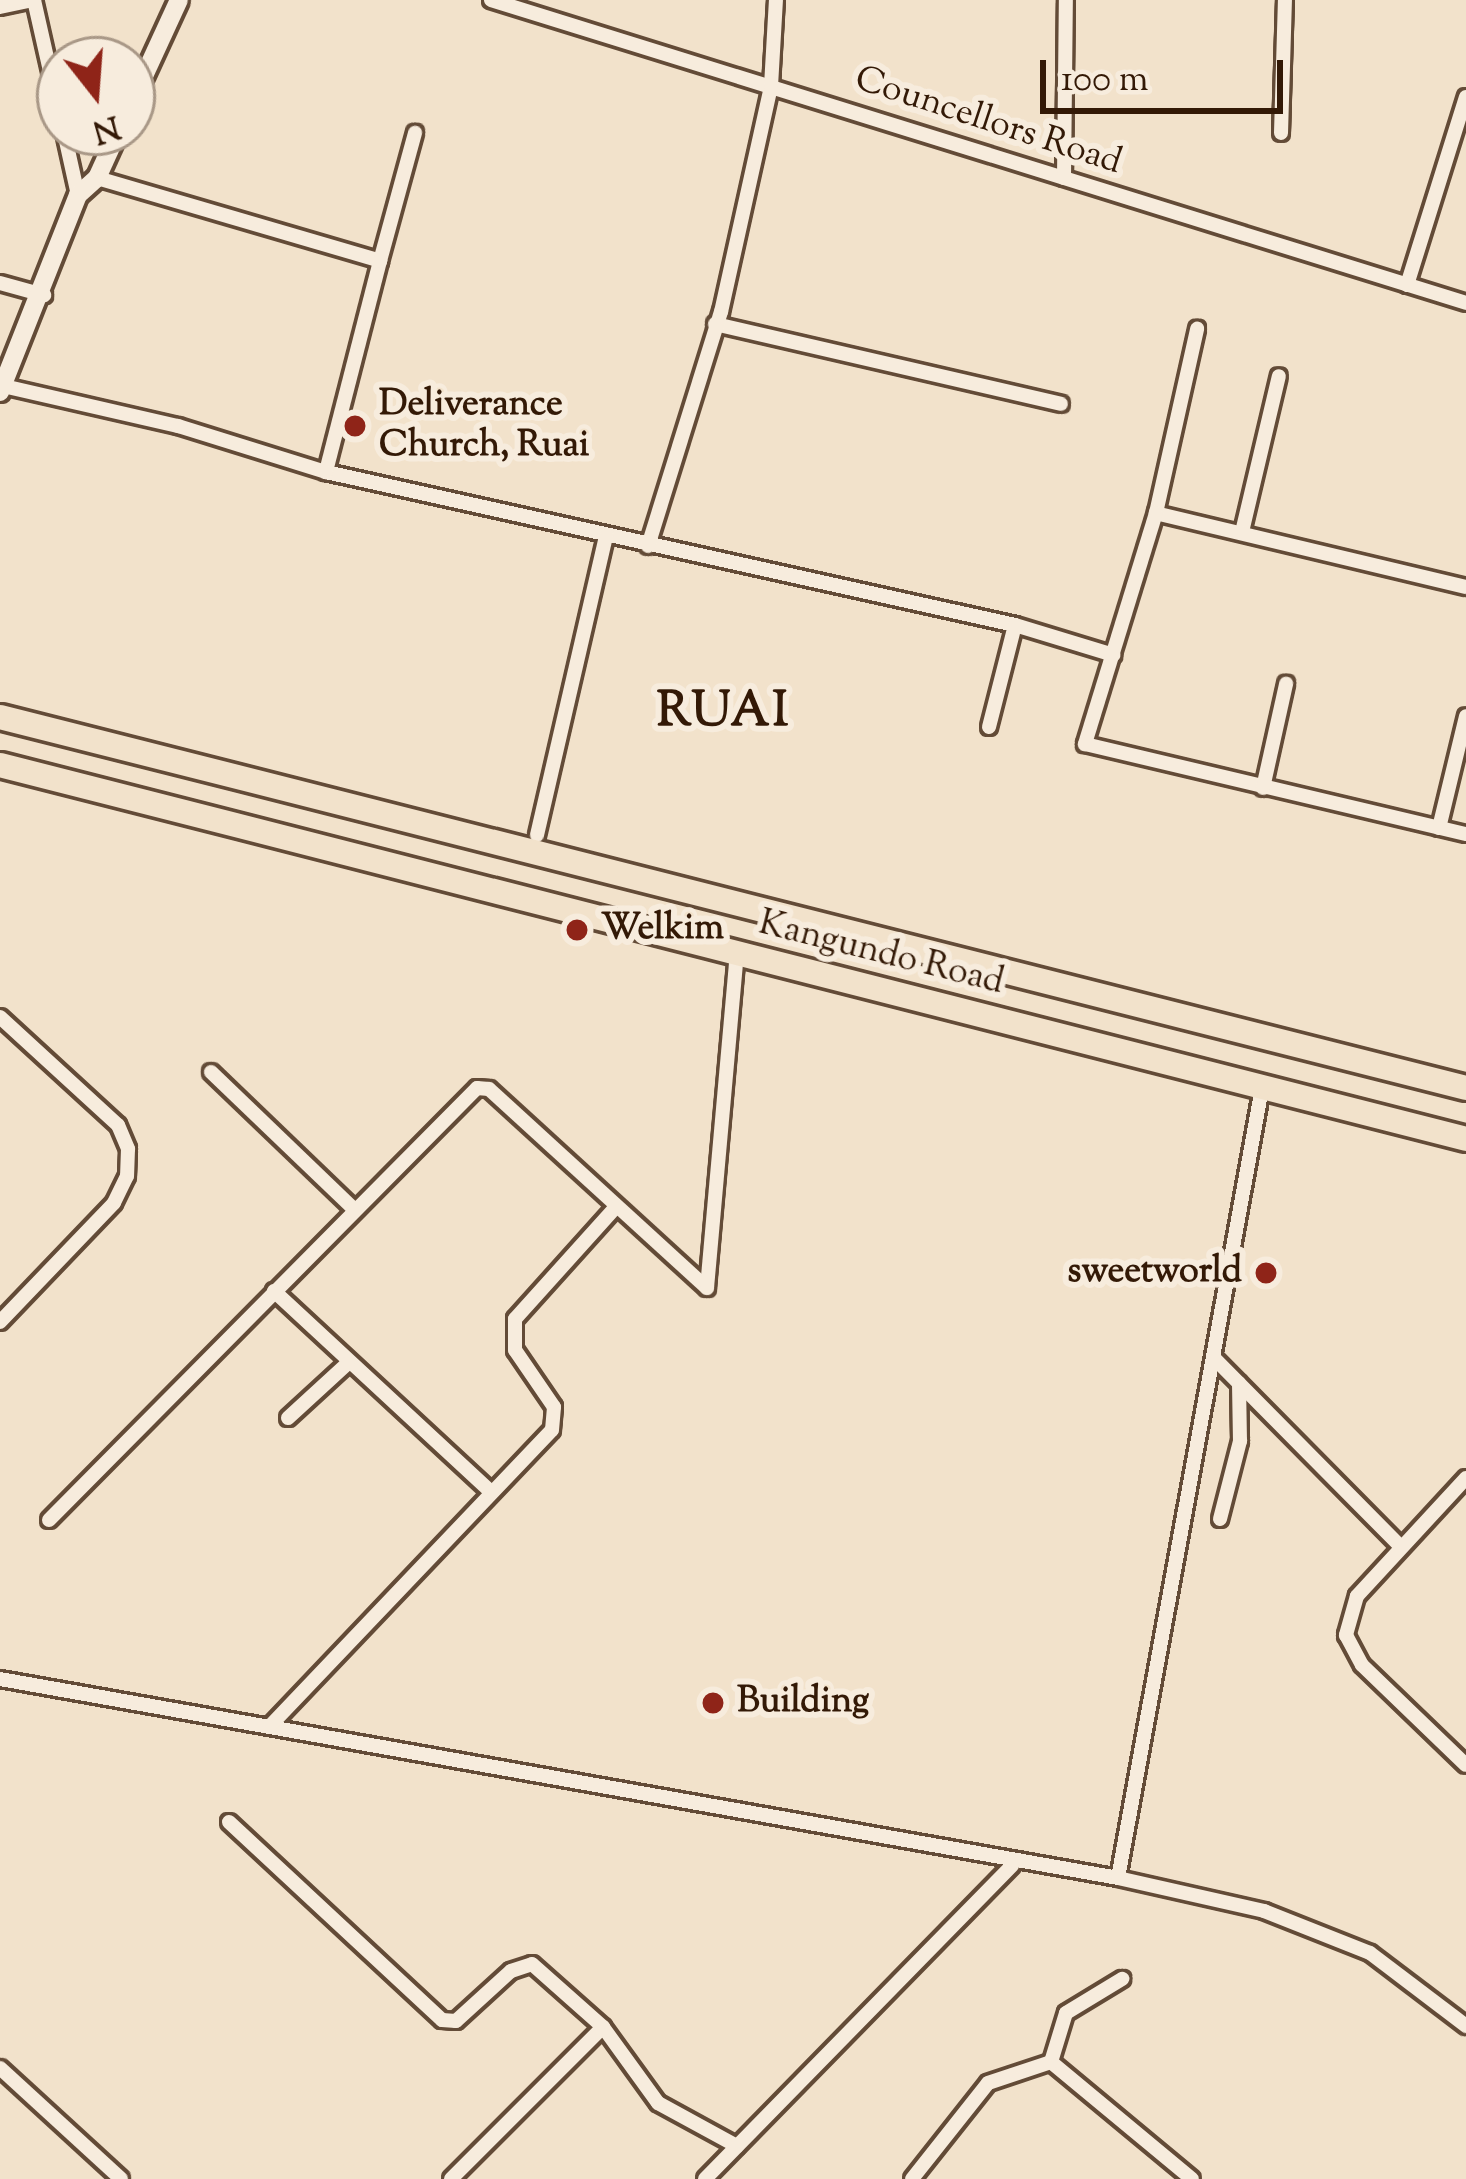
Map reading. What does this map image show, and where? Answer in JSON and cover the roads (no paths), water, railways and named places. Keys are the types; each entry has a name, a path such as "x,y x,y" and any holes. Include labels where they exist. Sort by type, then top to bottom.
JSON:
{"highway":[{"name":"Kangundo Road","path":"0,717 1466,1088"},
{"name":"Kangundo Road","path":"0,765 1466,1139"}],"street":[{"path":"0,7 34,0 42,36"},
{"path":"156,49 178,0"},
{"name":"Councellors Road","path":"491,0 1466,303"},
{"path":"648,546 715,324 771,86 776,0"},
{"path":"1064,178 1066,0"},
{"path":"1281,133 1285,0"},
{"path":"1407,285 1466,97"},
{"path":"326,472 415,133"},
{"path":"69,156 78,195"},
{"path":"107,156 97,178 78,195 44,296 1,389 178,426 326,472 1015,625 1114,656"},
{"path":"97,178 380,261"},
{"path":"0,283 44,296"},
{"path":"715,324 1061,404"},
{"path":"1197,329 1156,513 1085,744 1466,834"},
{"path":"1241,532 1279,376"},
{"path":"1156,513 1466,587"},
{"path":"537,835 606,536"},
{"path":"989,727 1015,625"},
{"path":"1263,788 1286,684"},
{"path":"1438,828 1466,716"},
{"path":"49,1520 353,1208 481,1087 613,1210 707,1288 737,955"},
{"path":"0,1017 118,1125 128,1149 127,1176 114,1203 0,1322"},
{"path":"212,1072 353,1208"},
{"path":"1118,1878 1262,1088"},
{"path":"269,1727 556,1416 515,1350 515,1319 613,1210"},
{"path":"274,1292 490,1491"},
{"path":"1213,1357 1398,1544"},
{"path":"288,1418 348,1363"},
{"path":"1220,1519 1240,1441 1239,1383"},
{"path":"1466,1478 1398,1544 1357,1596 1346,1635 1362,1665 1466,1765"},
{"path":"0,1679 1012,1865 1118,1878 1321,1930 1370,1953 1466,2026"},
{"path":"229,1822 442,2020 456,2020 511,1971 532,1964 603,2027 658,2103 737,2146"},
{"path":"705,2179 1012,1865"},
{"path":"1051,2062 1066,2013 1122,1978"},
{"path":"451,2179 603,2027"},
{"path":"912,2179 988,2083 1051,2062"},
{"path":"1051,2062 1192,2179"},
{"path":"0,2068 121,2179"}],"place":[{"name":"Deliverance Church, Ruai","path":"355,426"},
{"name":"Welkim","path":"577,930"},
{"name":"sweetworld","path":"1266,1273"},
{"name":"Building","path":"713,1703"}],"district":[{"name":"RUAI","path":"724,714"}]}
